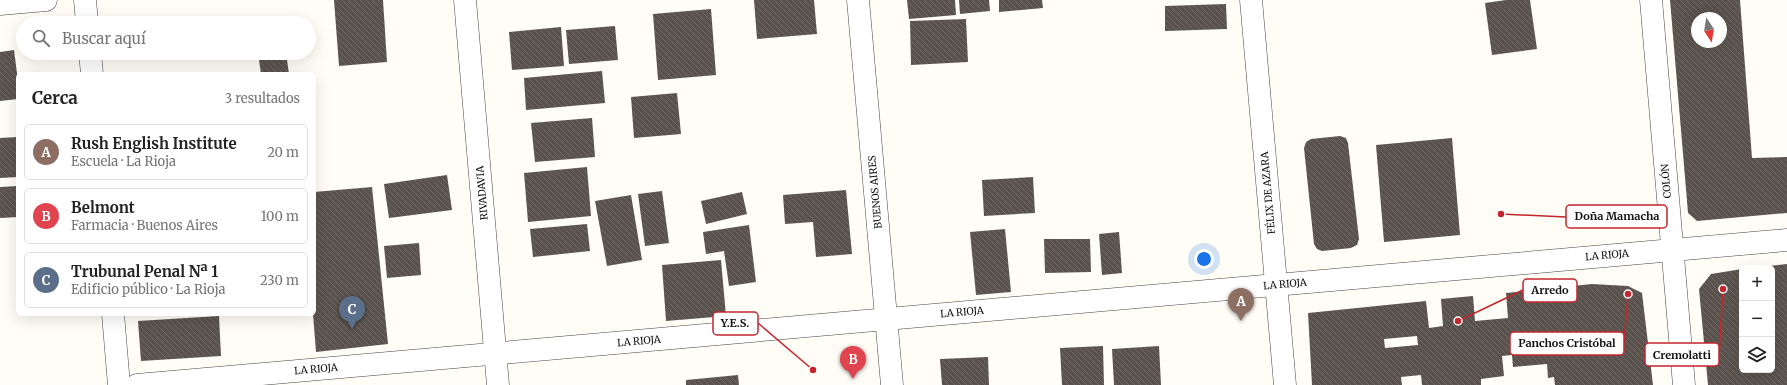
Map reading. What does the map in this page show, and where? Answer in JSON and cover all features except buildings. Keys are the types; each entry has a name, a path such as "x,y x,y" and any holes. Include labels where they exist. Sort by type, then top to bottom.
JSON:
{"street":[{"path":"0,4 46,0"},
{"path":"85,0 86,16"},
{"name":"RIVADAVIA","path":"465,0 498,385"},
{"name":"BUENOS AIRES","path":"858,0 892,385"},
{"name":"FÉLIX DE AZARA","path":"1251,0 1285,385"},
{"name":"COLÓN","path":"1650,0 1684,385"},
{"path":"91,60 92,72"},
{"name":"LA RIOJA","path":"137,385 1787,240"},
{"path":"113,316 119,385"}],"place":[{"name":"Doña Mamacha","path":"1501,214"},
{"name":"Cremolatti","path":"1723,289"},
{"name":"Panchos Cristóbal","path":"1628,294"},
{"name":"Rush English Institute","path":"1241,321"},
{"name":"Arredo","path":"1458,321"},
{"name":"Trubunal Penal Nª 1","path":"352,329"},
{"name":"Y.E.S.","path":"813,370"},
{"name":"Belmont","path":"853,379"}]}
